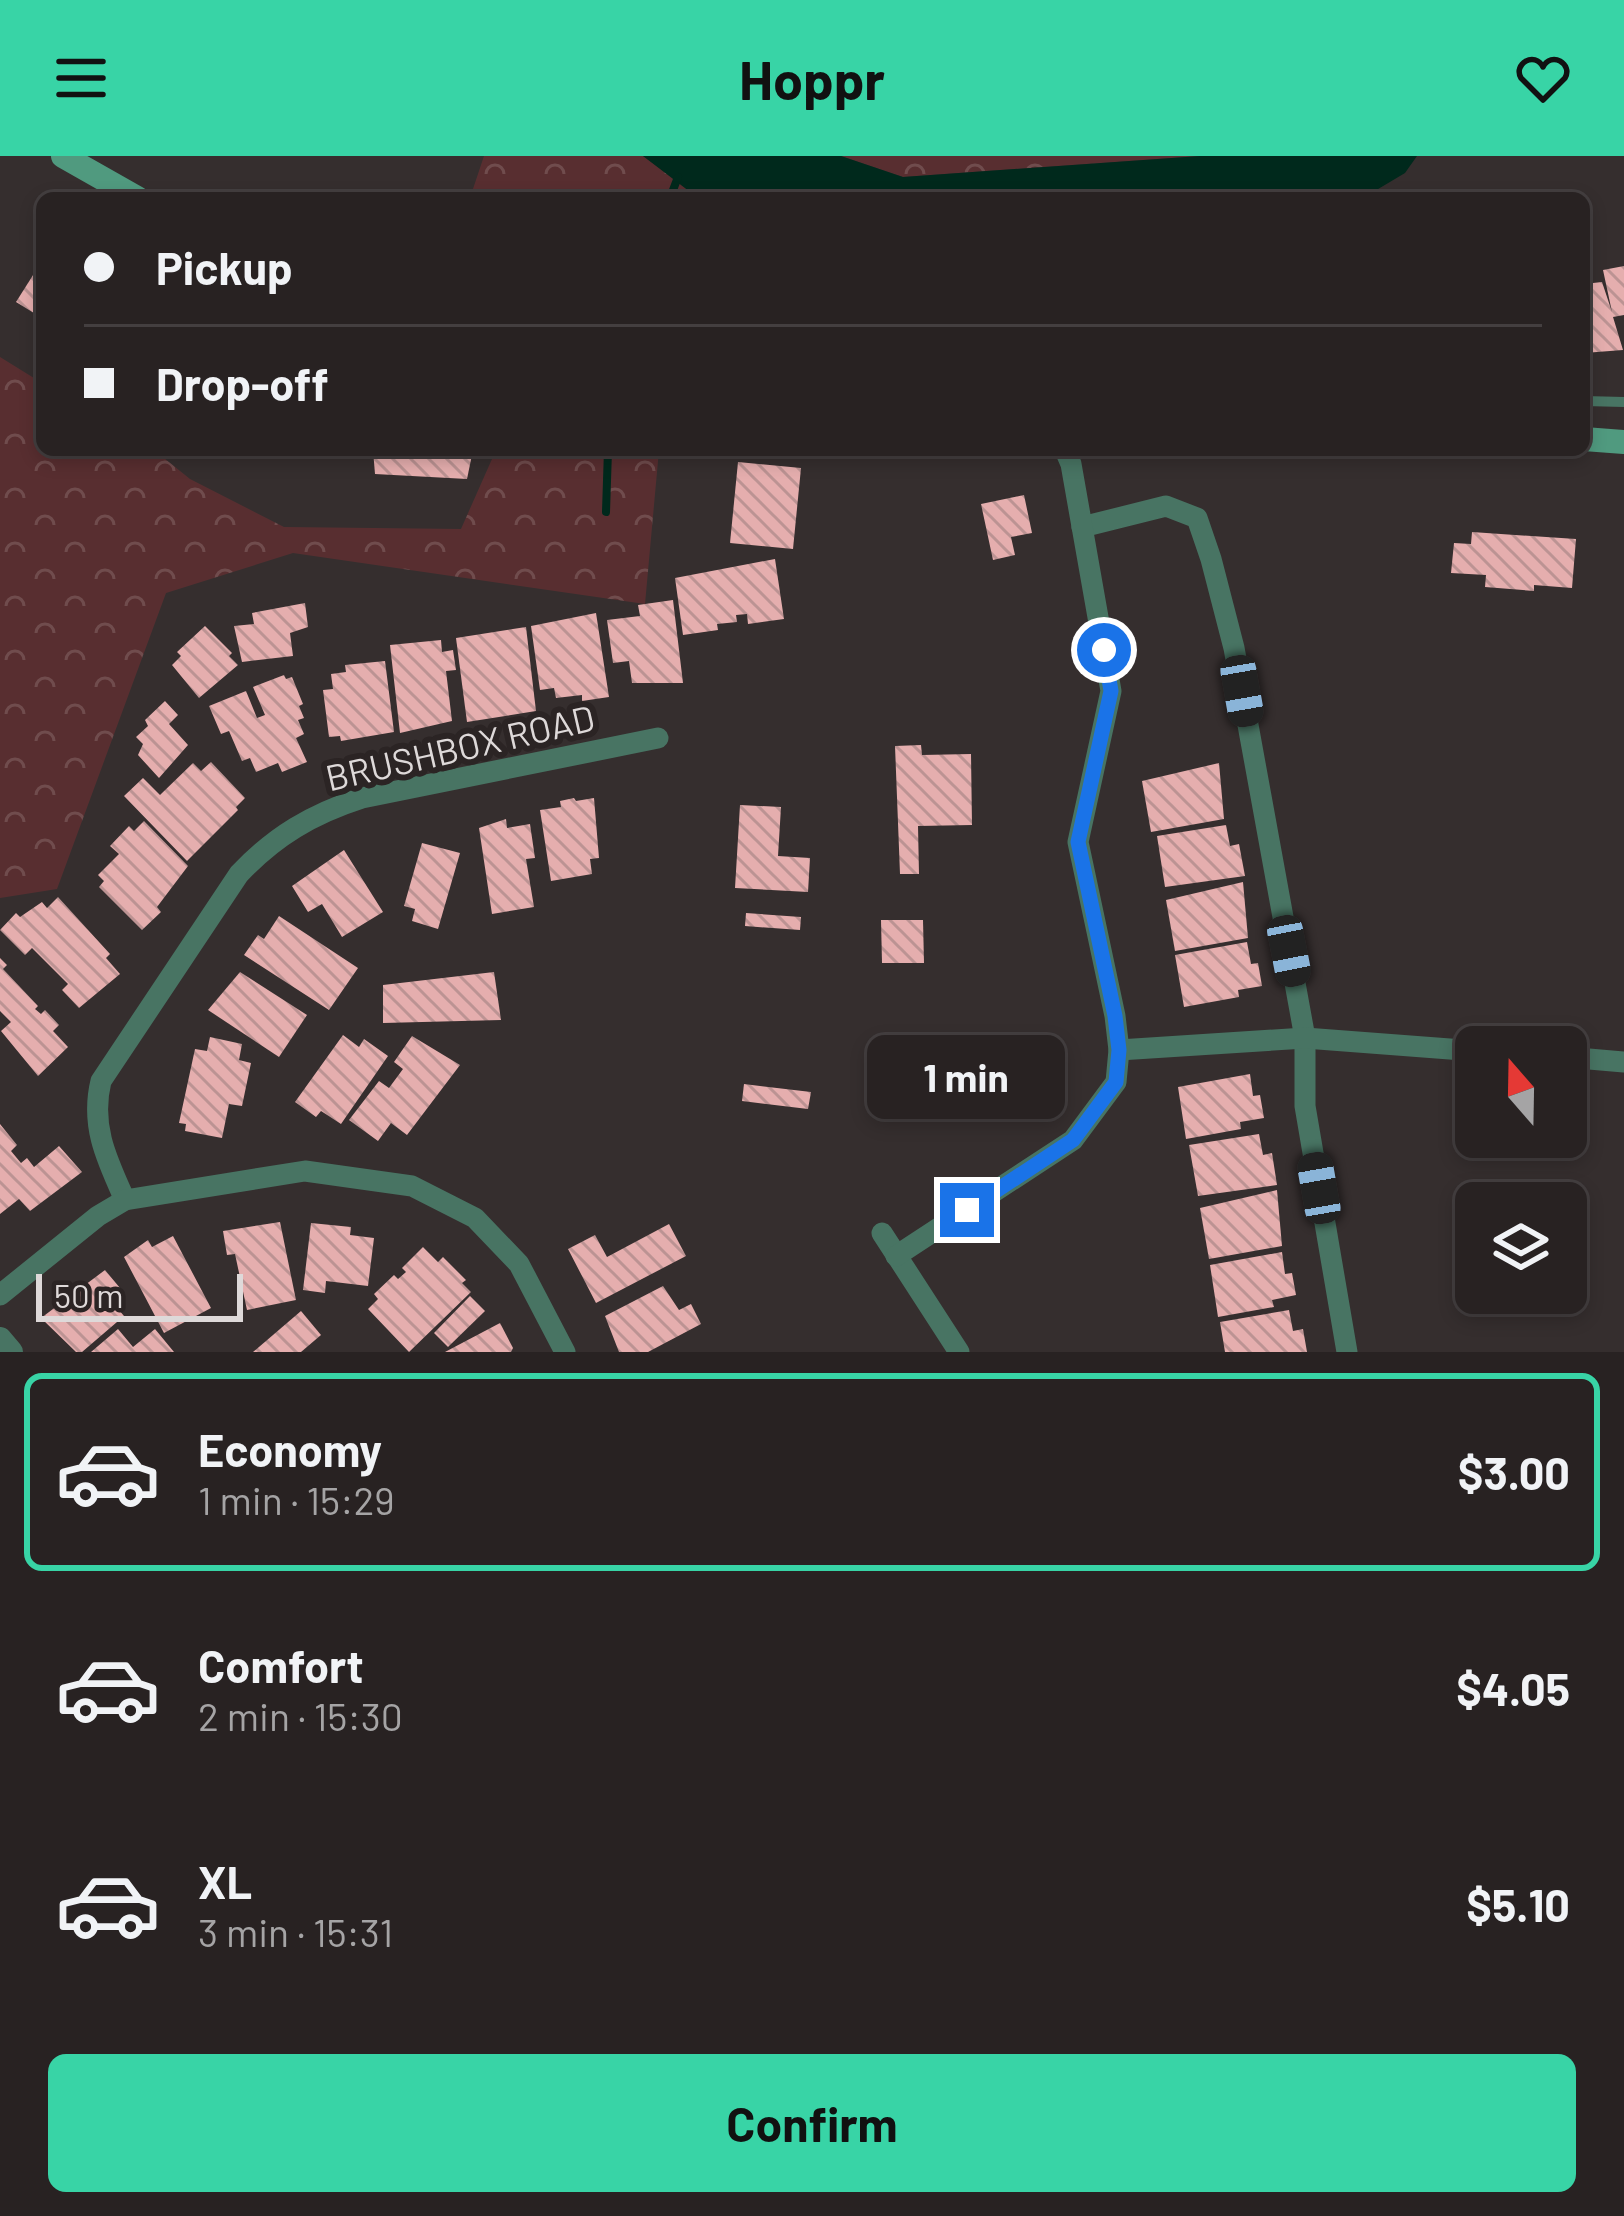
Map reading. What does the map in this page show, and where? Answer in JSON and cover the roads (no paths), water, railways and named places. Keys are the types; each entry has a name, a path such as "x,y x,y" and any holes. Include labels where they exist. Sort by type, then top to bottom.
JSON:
{"main road":[{"path":"63,156 126,192"},
{"path":"1590,439 1624,442"}],"street":[{"path":"896,1256 1073,1140 1116,1082 1119,1050 1078,842 1111,691 1071,456"},
{"path":"1082,527 1166,506 1197,518 1211,559 1234,648 1305,1038 1305,1106 1347,1352"},
{"name":"BRUSHBOX ROAD","path":"125,1200 102,1148 97,1124 95,1104 101,1081 239,874 266,845 311,817 362,797 658,738"},
{"path":"1119,1050 1305,1038 1455,1049"},
{"path":"1587,1059 1624,1062"},
{"path":"0,1295 125,1200 304,1171 412,1186 475,1218 519,1264 565,1352"},
{"path":"882,1233 959,1352"},
{"path":"0,1339 11,1352"}],"lane":[{"path":"1590,401 1624,402"}],"waterway":[{"path":"672,192 678,177"},
{"path":"606,512 608,456"}]}
